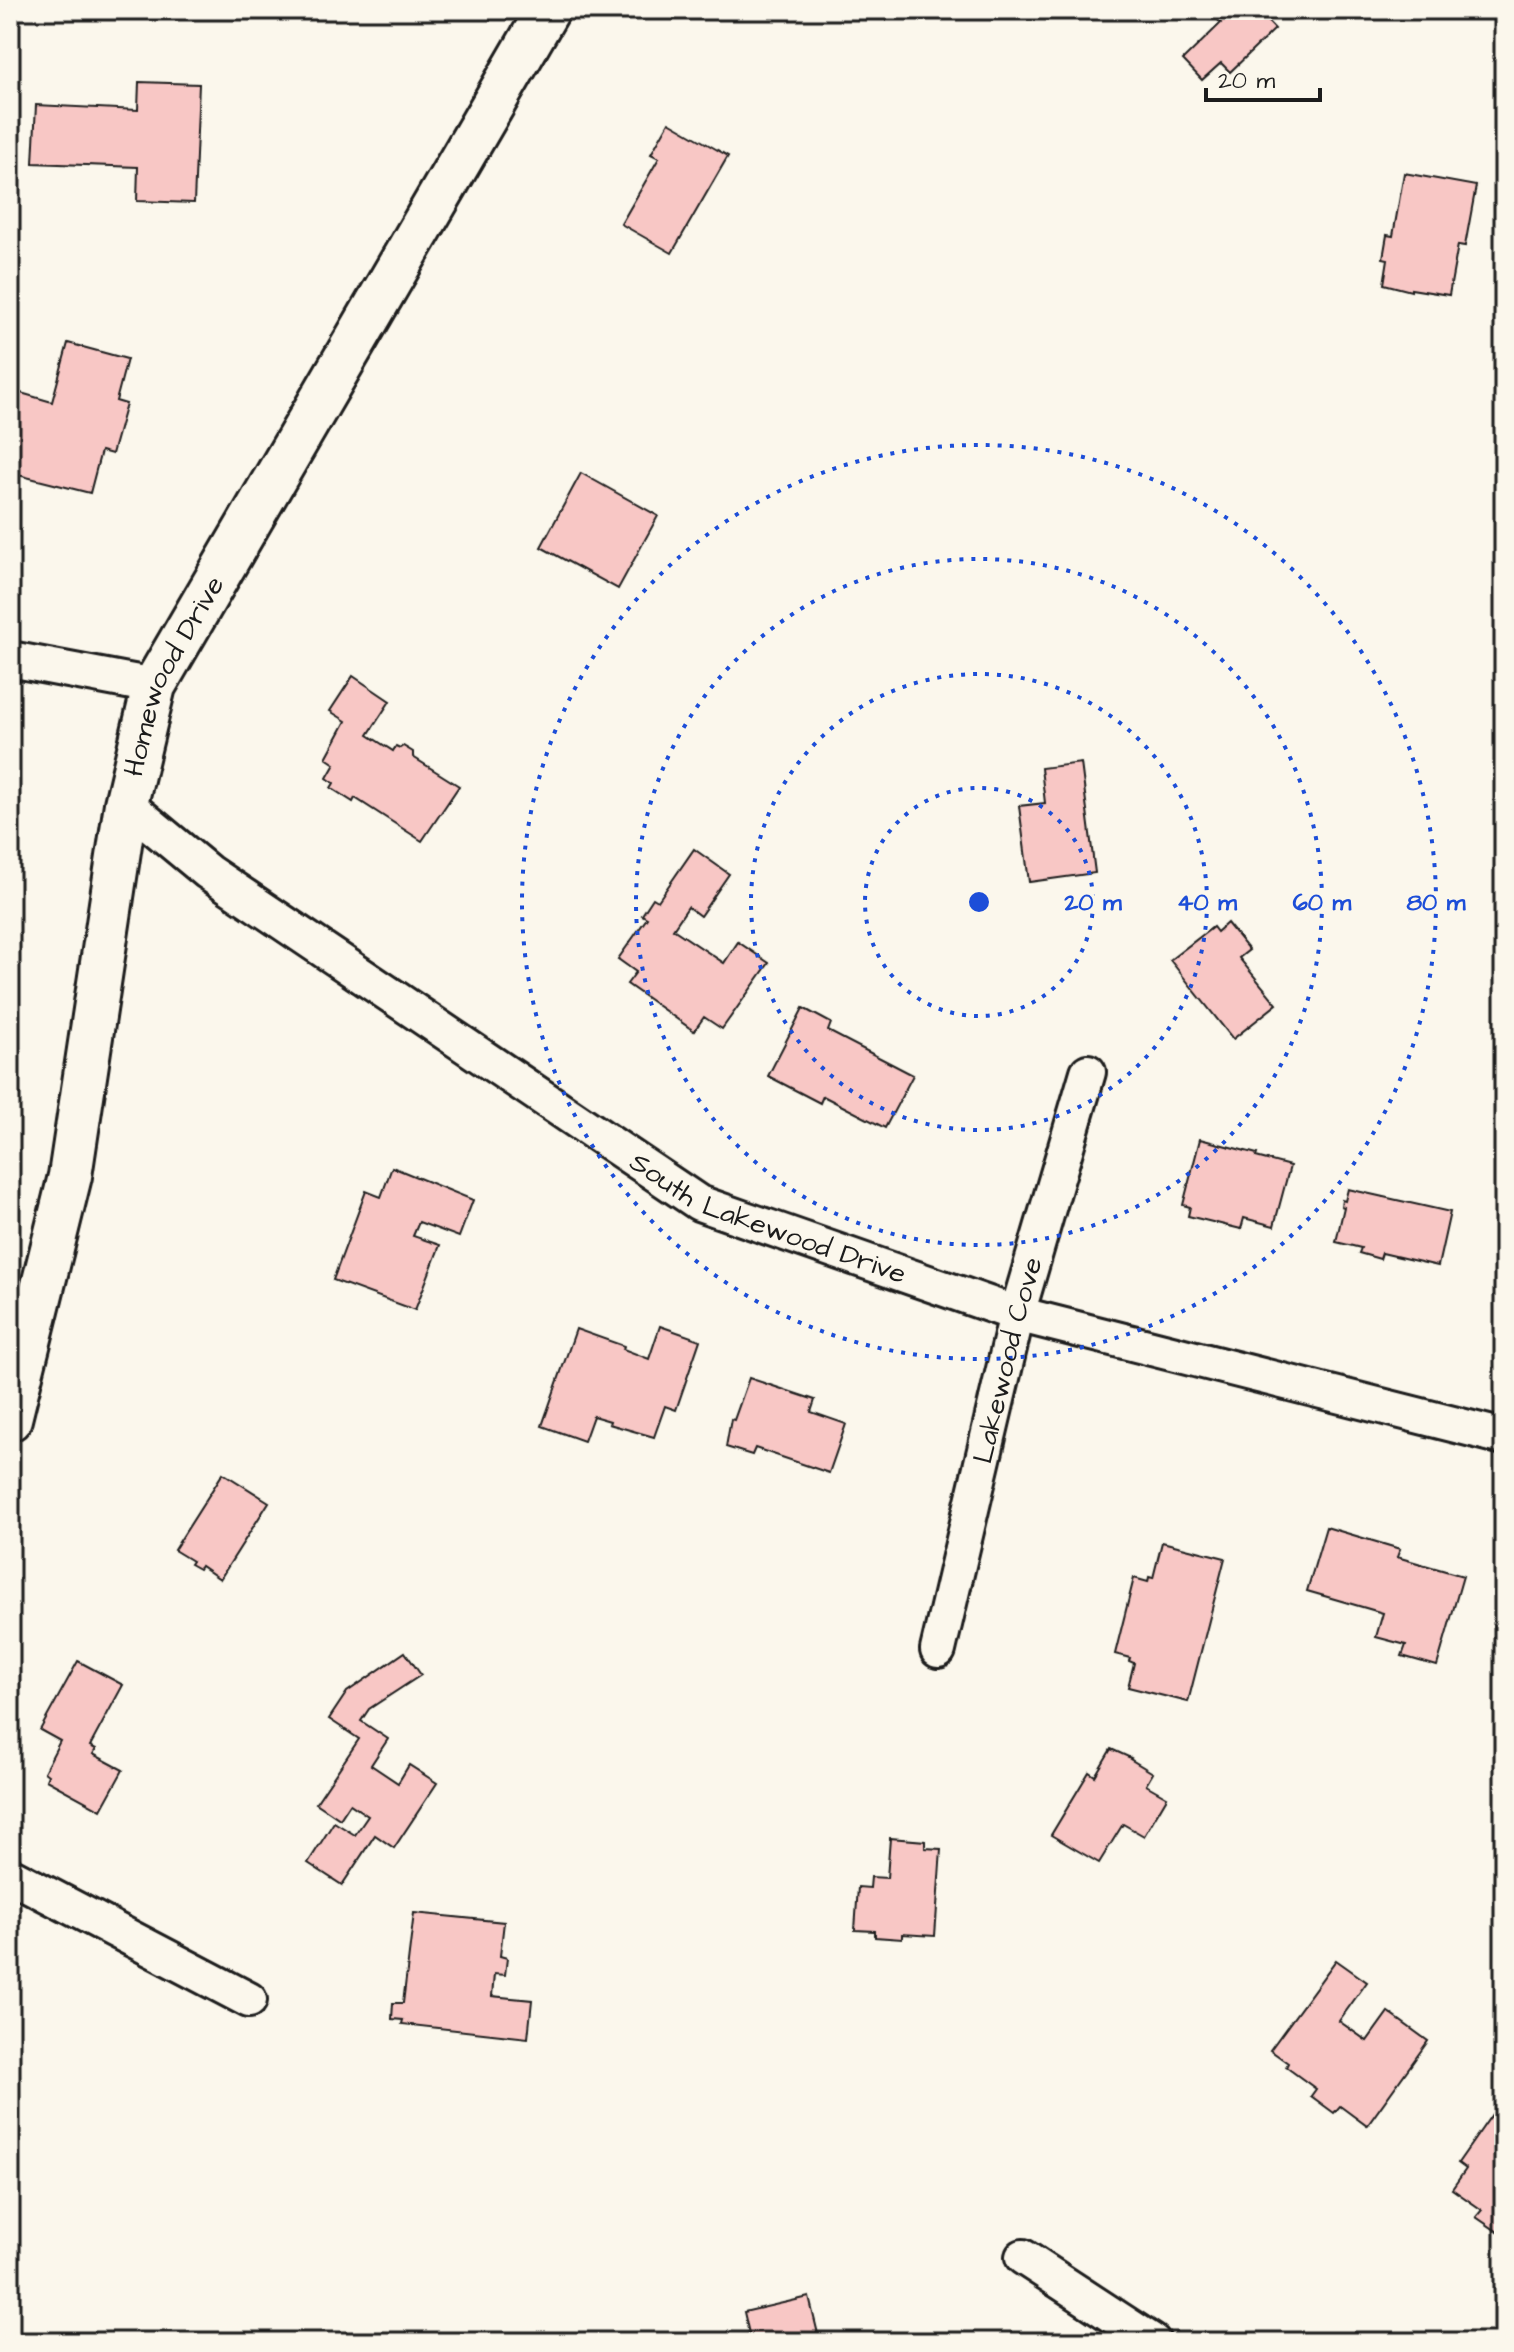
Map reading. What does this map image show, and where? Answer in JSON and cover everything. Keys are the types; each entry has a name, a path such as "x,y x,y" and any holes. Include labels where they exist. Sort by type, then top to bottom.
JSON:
{"street":[{"name":"Homewood Drive","path":"10,1419 70,1176 126,804 154,686 548,10"},
{"path":"10,659 154,686"},
{"name":"South Lakewood Drive","path":"126,804 208,872 699,1203 1017,1314 1504,1437"},
{"name":"Lakewood Cove","path":"938,1650 1017,1314 1088,1072"},
{"path":"10,1875 249,2000"},
{"path":"1023,2257 1153,2342"}],"building":[{"path":"1208,10 1257,10 1275,29 1230,72 1221,63 1202,80 1183,60 1221,23"},
{"path":"139,82 199,84 194,203 137,201 138,167 33,163 36,105 138,110"},
{"path":"669,122 728,156 672,253 621,224 659,158 651,154"},
{"path":"1404,173 1476,186 1465,246 1458,245 1449,295 1384,284 1388,259 1383,258 1387,235 1393,236"},
{"path":"68,343 127,359 116,401 126,404 112,454 101,451 90,493 10,473 10,405 14,391 52,402"},
{"path":"581,473 658,516 618,589 541,547"},
{"path":"353,676 390,701 368,735 393,751 396,746 403,746 413,752 413,757 459,786 422,841 355,798 353,802 331,788 334,783 327,778 335,764 326,758 346,721 330,711"},
{"path":"1081,763 1095,873 1029,882 1019,806 1045,803 1041,768"},
{"path":"694,849 729,874 700,916 688,907 673,929 724,963 738,942 769,963 722,1029 704,1017 694,1031 627,984 636,972 618,959 647,918 642,915 653,898 658,901"},
{"path":"1227,923 1249,950 1239,958 1277,1004 1233,1039 1170,960 1213,927 1217,932"},
{"path":"803,1008 831,1023 828,1031 913,1075 885,1128 823,1096 820,1103 768,1076"},
{"path":"1200,1139 1290,1166 1274,1226 1244,1218 1241,1229 1188,1216 1190,1207 1183,1205"},
{"path":"392,1167 473,1200 459,1237 419,1222 413,1236 440,1245 415,1310 333,1280 366,1191 381,1197"},
{"path":"1348,1189 1450,1212 1438,1266 1382,1253 1380,1259 1359,1253 1361,1248 1336,1242 1344,1207 1341,1206 1342,1200 1345,1201"},
{"path":"660,1326 700,1340 676,1410 665,1406 654,1437 593,1416 584,1441 542,1426 576,1329 624,1346 623,1349 649,1359"},
{"path":"749,1378 815,1400 811,1412 846,1424 829,1473 755,1448 752,1455 726,1447 731,1419 734,1420"},
{"path":"223,1473 269,1502 220,1579 201,1566 199,1569 190,1564 192,1561 174,1550"},
{"path":"1326,1527 1400,1549 1397,1557 1463,1576 1437,1666 1402,1656 1406,1645 1376,1637 1383,1613 1307,1591"},
{"path":"1162,1542 1225,1558 1188,1702 1128,1687 1134,1663 1129,1661 1130,1658 1115,1654 1134,1578 1148,1582 1149,1577 1153,1578"},
{"path":"405,1652 421,1675 369,1709 361,1721 388,1739 371,1765 398,1783 409,1765 437,1783 394,1848 375,1835 342,1885 308,1863 334,1822 355,1835 368,1816 350,1804 340,1819 316,1803 359,1739 329,1719 347,1692"},
{"path":"78,1661 123,1685 90,1746 96,1749 93,1754 123,1770 101,1810 46,1780 48,1775 44,1772 60,1741 40,1730"},
{"path":"1111,1749 1153,1773 1146,1785 1167,1797 1144,1836 1123,1824 1099,1863 1051,1835 1089,1772 1095,1776"},
{"path":"890,1838 925,1841 925,1848 941,1849 935,1936 902,1934 902,1939 875,1937 875,1931 855,1930 858,1887 870,1888 871,1877 887,1878"},
{"path":"414,1913 504,1922 500,1956 507,1958 505,1975 494,1974 492,1996 532,2000 528,2038 402,2024 403,2020 392,2019 393,2003 403,2003"},
{"path":"1336,1960 1367,1982 1339,2021 1367,2041 1388,2012 1428,2041 1367,2126 1340,2106 1334,2113 1311,2096 1316,2089 1286,2067 1288,2063 1270,2050"},
{"path":"1504,2097 1504,2236 1476,2217 1482,2210 1452,2189 1466,2169 1458,2163"},
{"path":"809,2297 819,2338 802,2342 738,2342 737,2339 743,2337 744,2340 750,2338 744,2312"}]}
